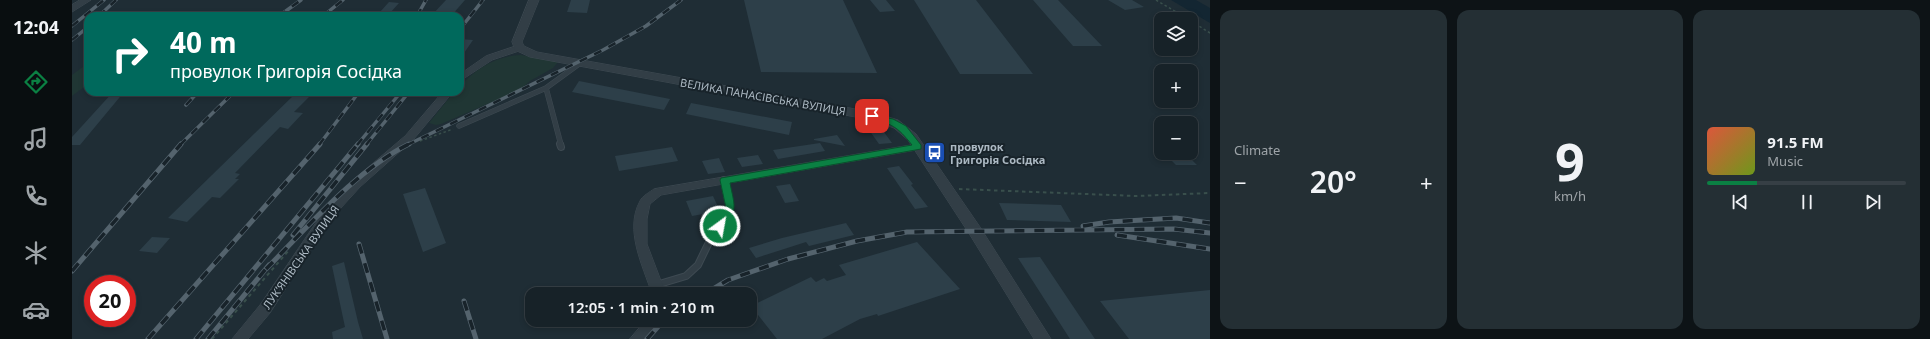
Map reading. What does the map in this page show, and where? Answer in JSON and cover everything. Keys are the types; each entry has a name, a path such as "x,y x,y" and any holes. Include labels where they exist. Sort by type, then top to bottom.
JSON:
{"street":[{"path":"72,9 86,0"},
{"path":"464,75 489,58 519,48 517,42 534,0"},
{"name":"ВЕЛИКА ПАНАСІВСЬКА ВУЛИЦЯ","path":"519,48 534,55 579,64 884,119 903,128 946,188 1043,339"},
{"name":"ЛУК’ЯНІВСЬКА ВУЛИЦЯ","path":"239,339 264,309 325,218 356,184 408,138 445,96"},
{"path":"656,287 641,244 641,219 645,202 658,192 918,147"},
{"path":"637,339 648,327"}],"lane":[{"path":"459,126 546,88 579,64"},
{"path":"546,88 560,147"},
{"path":"661,287 686,276 698,265 712,236 728,217 730,208 724,180"}],"path":[{"path":"1156,0 1176,12"},
{"path":"1198,25 1210,32"},
{"path":"415,144 459,126"},
{"path":"946,188 1136,196 1210,193"},
{"path":"212,339 268,273 295,245"}],"green space":[{"path":"521,55 558,62 553,68 530,81 520,90 441,124 436,125 429,123 451,96 464,96 464,82 473,74 488,64 512,56"},
{"path":"84,66 84,87 72,96 72,75"}],"water":[{"path":"1171,0 1196,0 1210,8 1210,23 1198,16 1198,12 1191,12"}],"building":[{"path":"446,0 465,0 454,12 435,12"},
{"path":"571,0 590,0 587,13 567,12"},
{"path":"744,0 843,0 877,73 761,72"},
{"path":"870,0 886,0 895,11 880,12"},
{"path":"914,0 976,0 1033,74 960,74"},
{"path":"1033,0 1058,0 1102,46 1073,46"},
{"path":"1108,0 1132,0 1144,7 1125,10"},
{"path":"389,2 399,3 391,12 380,12"},
{"path":"464,39 473,40 464,53"},
{"path":"579,81 670,99 664,110 572,92"},
{"path":"109,96 121,96 80,145 72,145 72,137"},
{"path":"293,96 310,96 294,112 303,113 288,129 280,127 235,173 240,174 235,179 239,179 220,198 212,197 187,222 168,218"},
{"path":"691,103 792,122 789,135 686,114"},
{"path":"881,128 892,143 879,144 869,130"},
{"path":"837,135 845,146 814,140 814,139"},
{"path":"820,143 825,151 778,159 773,150"},
{"path":"672,147 678,161 619,171 615,156"},
{"path":"758,155 763,164 742,167 737,158"},
{"path":"719,158 725,172 708,174 702,161"},
{"path":"1171,160 1192,160 1197,165 1176,165"},
{"path":"899,166 928,207 915,209 887,168"},
{"path":"790,184 799,201 785,203 776,186"},
{"path":"425,188 446,243 423,252 403,194"},
{"path":"713,196 720,211 692,216 686,201"},
{"path":"999,203 1061,205 1071,222 1007,220"},
{"path":"846,223 854,235 809,246 806,242 756,258 749,248 782,238"},
{"path":"152,237 170,238 157,253 139,251"},
{"path":"917,242 960,289 878,316 877,314 860,319 822,339 777,339 757,314 757,303 811,277 816,282 824,278 827,281 846,275 839,265"},
{"path":"1040,257 1095,339 1070,339 1018,258"},
{"path":"344,262 363,339 333,339 332,332 345,327 332,266"},
{"path":"1210,290 1210,339 1129,339 1100,301"}],"railway":[{"path":"89,12 104,0"},
{"path":"103,12 116,0"},
{"path":"284,12 301,0"},
{"path":"328,12 343,0"},
{"path":"419,12 426,0"},
{"path":"464,24 483,0"},
{"path":"409,144 603,50 646,26 681,0"},
{"path":"72,26 84,16"},
{"path":"72,40 84,30"},
{"path":"186,105 194,96"},
{"path":"181,144 230,96"},
{"path":"319,145 356,96"},
{"path":"357,145 398,96"},
{"path":"366,145 406,96"},
{"path":"72,271 181,144"},
{"path":"148,339 320,144"},
{"path":"196,339 358,144"},
{"path":"293,235 367,144"},
{"path":"266,269 333,200 370,169 389,155 409,144"},
{"path":"1083,226 1109,222 1176,218 1210,223"},
{"path":"716,287 728,280 788,259 857,241 907,232 1174,229 1210,233"},
{"path":"1117,235 1210,249"},
{"path":"359,244 387,339"},
{"path":"208,339 269,265"},
{"path":"464,301 476,339"},
{"path":"647,339 658,327"}],"place":[{"name":"провулок Григорія Сосідка","path":"935,153"}],"route":[{"path":"720,226 728,217 730,208 724,180 918,147 912,137 903,128 890,121 872,116"}]}
